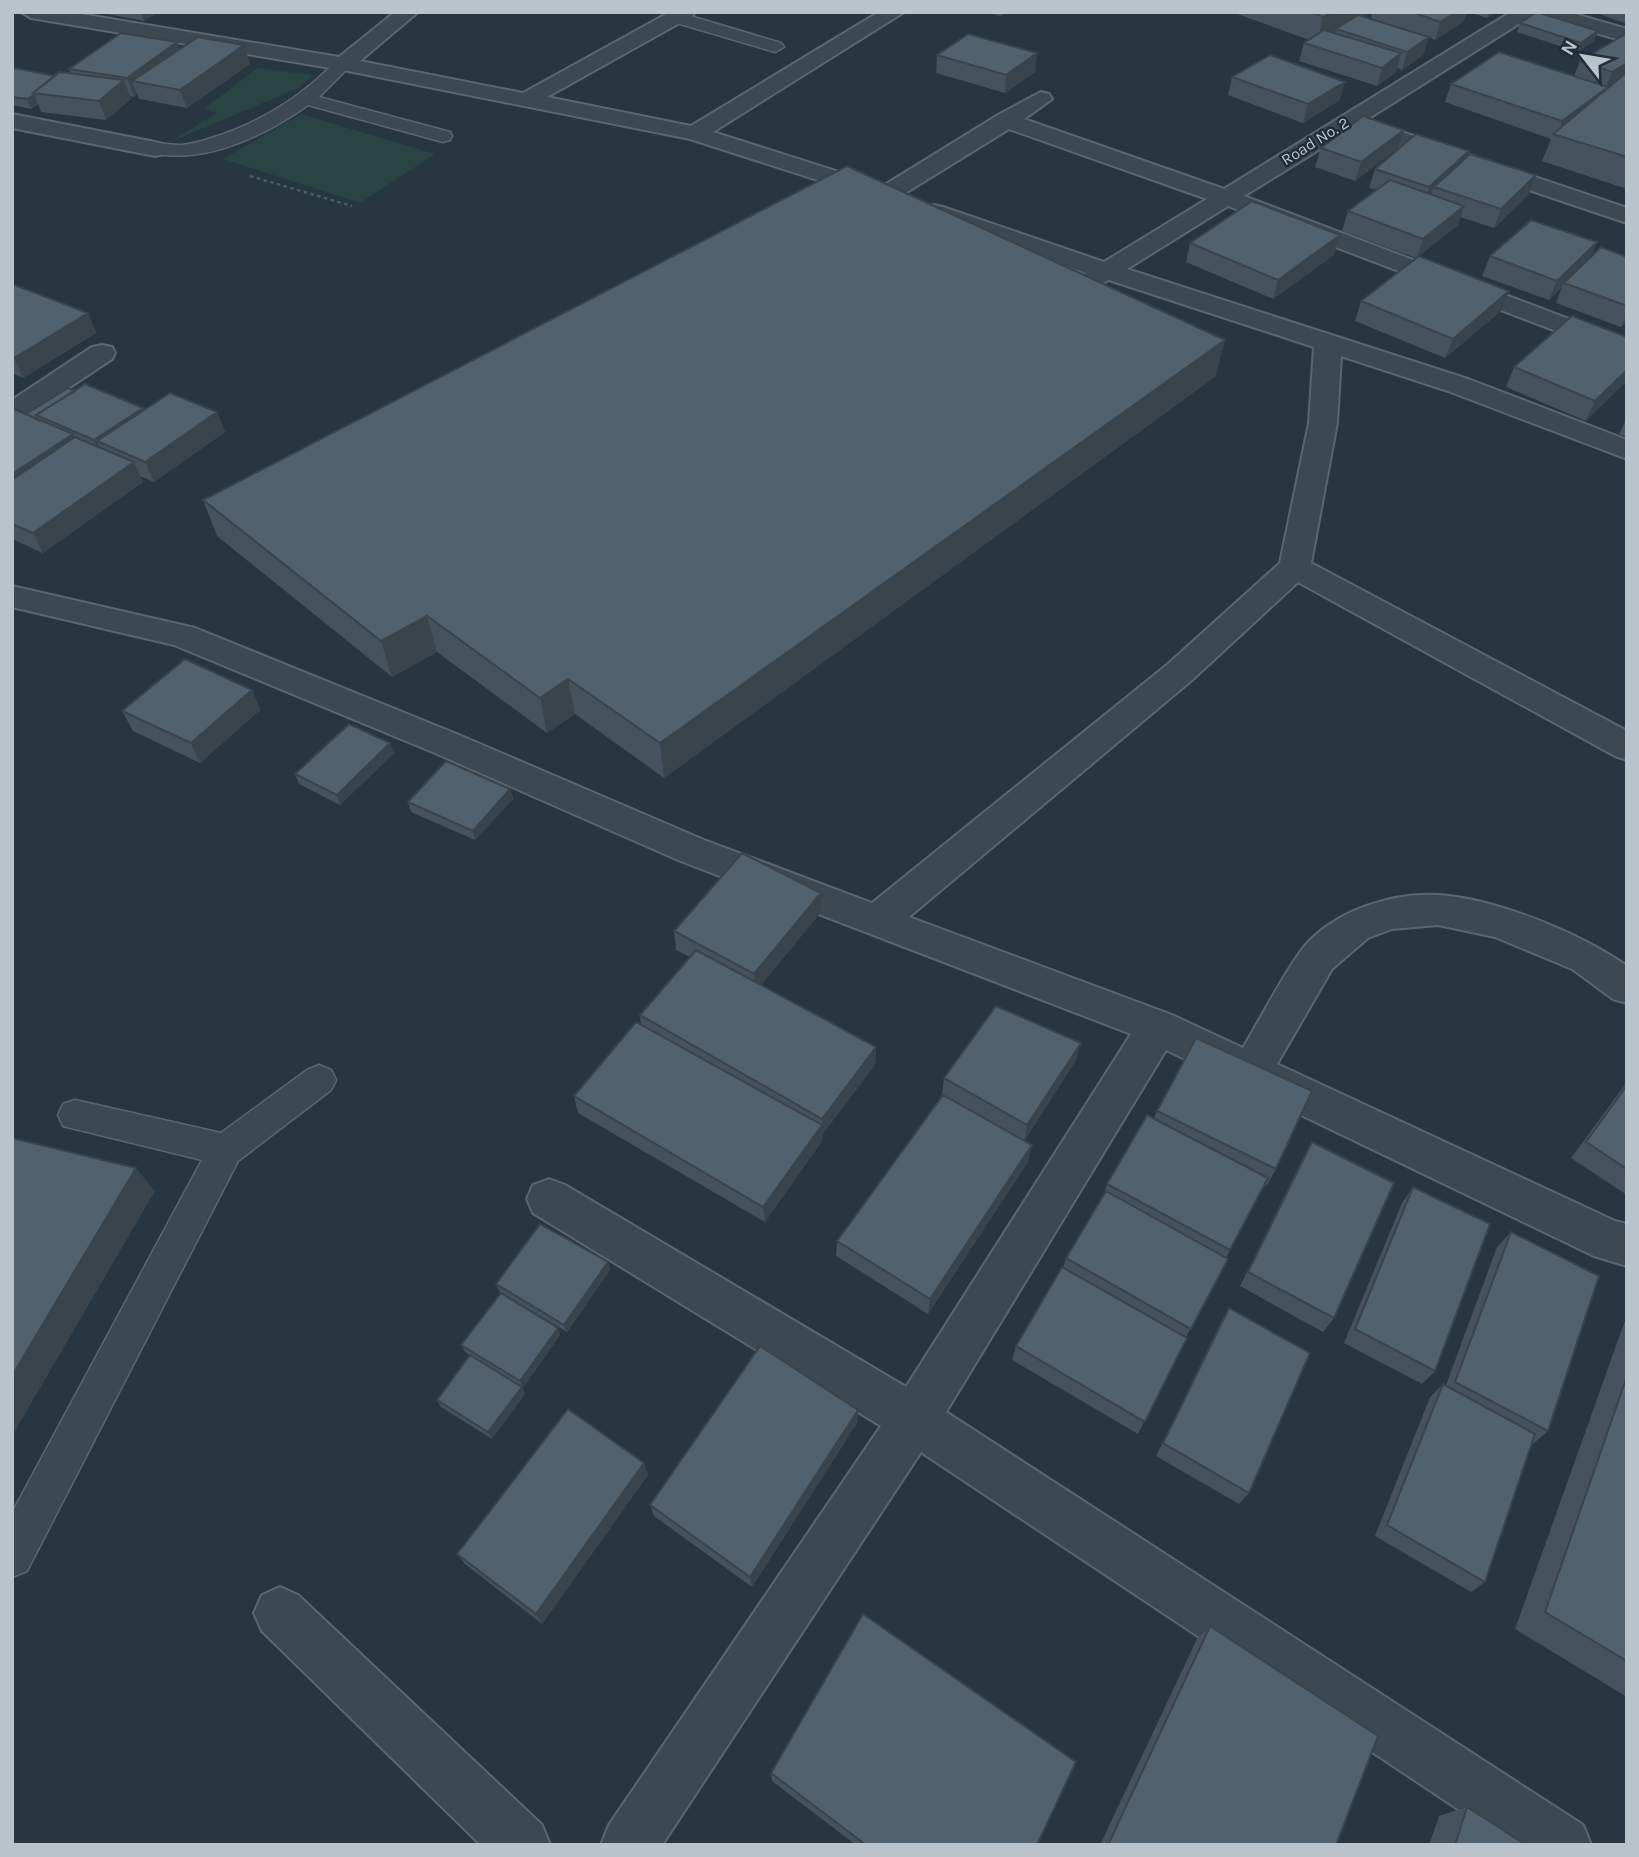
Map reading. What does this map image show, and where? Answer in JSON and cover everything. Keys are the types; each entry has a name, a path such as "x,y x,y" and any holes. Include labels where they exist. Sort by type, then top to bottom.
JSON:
{"street":[{"path":"31,12 343,64 695,133 1106,271 1458,385 1627,450"},
{"path":"343,64 408,12"},
{"path":"695,133 894,12"},
{"name":"Road No. 2","path":"1065,295 1526,12"},
{"path":"1545,12 1627,36"},
{"path":"526,100 680,15"},
{"path":"160,35 183,20"},
{"path":"886,195 1041,99"},
{"path":"1006,120 1225,197 1627,350"},
{"path":"12,121 155,149"},
{"path":"1347,121 1627,216"},
{"path":"877,921 1180,672 1295,566 1323,423 1328,343"},
{"path":"12,413 102,353"},
{"path":"1295,566 1627,747"},
{"path":"12,596 183,636 447,744 691,850 1158,1027 1609,1241 1627,1245"},
{"path":"1251,1071 1318,958 1354,927 1391,914 1438,910 1501,923 1586,958 1627,987"},
{"path":"629,1845 914,1419 1158,1027"},
{"path":"549,1199 914,1419 1563,1845"},
{"path":"280,1613 522,1845"}],"lane":[{"path":"680,15 775,47"},
{"path":"155,149 185,150 251,129 306,99 326,83 343,64"},
{"path":"306,99 443,136"},
{"path":"864,207 886,195"},
{"path":"12,1556 226,1150 319,1080"},
{"path":"75,1115 226,1150"}],"path":[{"path":"185,150 205,163 352,206"}],"green space":[{"path":"257,68 313,75 299,88 170,142 217,113 204,109"},
{"path":"301,114 435,154 360,203 223,159"}],"building":[{"path":"1311,12 1332,12 1323,17"},
{"path":"1412,12 1456,12 1440,22"},
{"path":"1537,12 1598,31 1581,43 1520,23"},
{"path":"1358,15 1429,37 1407,52 1336,29"},
{"path":"1324,30 1401,53 1382,68 1304,43"},
{"path":"121,33 177,42 127,78 69,69"},
{"path":"1627,33 1627,63 1612,72 1580,61"},
{"path":"968,34 1037,53 1006,75 937,55"},
{"path":"198,37 244,45 180,90 132,81"},
{"path":"1499,52 1608,87 1562,121 1451,84"},
{"path":"1270,55 1345,82 1308,104 1232,77"},
{"path":"15,68 55,76 27,99 12,97 12,70"},
{"path":"59,72 124,80 99,101 33,93"},
{"path":"1627,72 1627,157 1553,134"},
{"path":"1363,116 1404,130 1361,162 1321,148"},
{"path":"1416,134 1469,151 1429,187 1375,169"},
{"path":"1470,154 1536,175 1501,209 1434,187"},
{"path":"847,166 1225,340 660,743 568,679 540,698 427,616 381,641 203,500"},
{"path":"1390,180 1464,206 1423,239 1348,211"},
{"path":"1252,201 1340,235 1278,280 1190,243"},
{"path":"1531,220 1597,242 1557,281 1490,256"},
{"path":"1601,247 1627,257 1627,306 1564,283"},
{"path":"1419,256 1509,291 1453,339 1361,301"},
{"path":"12,284 88,313 12,358"},
{"path":"1572,316 1627,337 1627,370 1595,401 1514,367"},
{"path":"85,384 143,408 94,440 36,415"},
{"path":"68,388 75,391 36,415 38,420 26,414"},
{"path":"170,393 217,412 145,462 97,441"},
{"path":"12,410 73,434 12,474"},
{"path":"75,437 134,462 33,533 12,524 12,480"},
{"path":"185,659 252,690 191,743 122,711"},
{"path":"349,724 390,743 337,795 295,774"},
{"path":"446,761 510,789 473,831 408,802"},
{"path":"742,853 821,893 754,974 674,931"},
{"path":"696,950 876,1047 822,1119 640,1015"},
{"path":"996,1006 1081,1043 1027,1125 944,1078"},
{"path":"636,1022 822,1125 763,1207 574,1096"},
{"path":"1196,1038 1312,1091 1276,1169 1157,1111"},
{"path":"1627,1085 1627,1169 1586,1142"},
{"path":"943,1095 1032,1145 930,1299 837,1241"},
{"path":"1147,1115 1268,1178 1230,1250 1107,1184"},
{"path":"12,1138 136,1168 12,1376"},
{"path":"1312,1142 1394,1183 1334,1318 1248,1272"},
{"path":"1413,1187 1490,1224 1435,1371 1355,1329"},
{"path":"1106,1191 1228,1259 1191,1329 1066,1258"},
{"path":"540,1224 608,1262 564,1325 496,1284"},
{"path":"1511,1232 1599,1276 1548,1431 1455,1382"},
{"path":"1062,1267 1187,1338 1145,1422 1016,1346"},
{"path":"501,1293 558,1328 520,1381 461,1345"},
{"path":"1229,1308 1310,1353 1249,1493 1163,1443"},
{"path":"760,1346 858,1410 750,1577 650,1505"},
{"path":"470,1355 522,1387 488,1432 437,1400"},
{"path":"1627,1376 1627,1661 1545,1612"},
{"path":"1443,1384 1535,1434 1485,1582 1387,1525"},
{"path":"568,1409 644,1463 536,1614 457,1554"},
{"path":"863,1614 1076,1762 1037,1845 866,1845 771,1773"},
{"path":"1210,1626 1378,1736 1336,1845 1108,1845"},
{"path":"1467,1807 1526,1845 1455,1845"}]}
